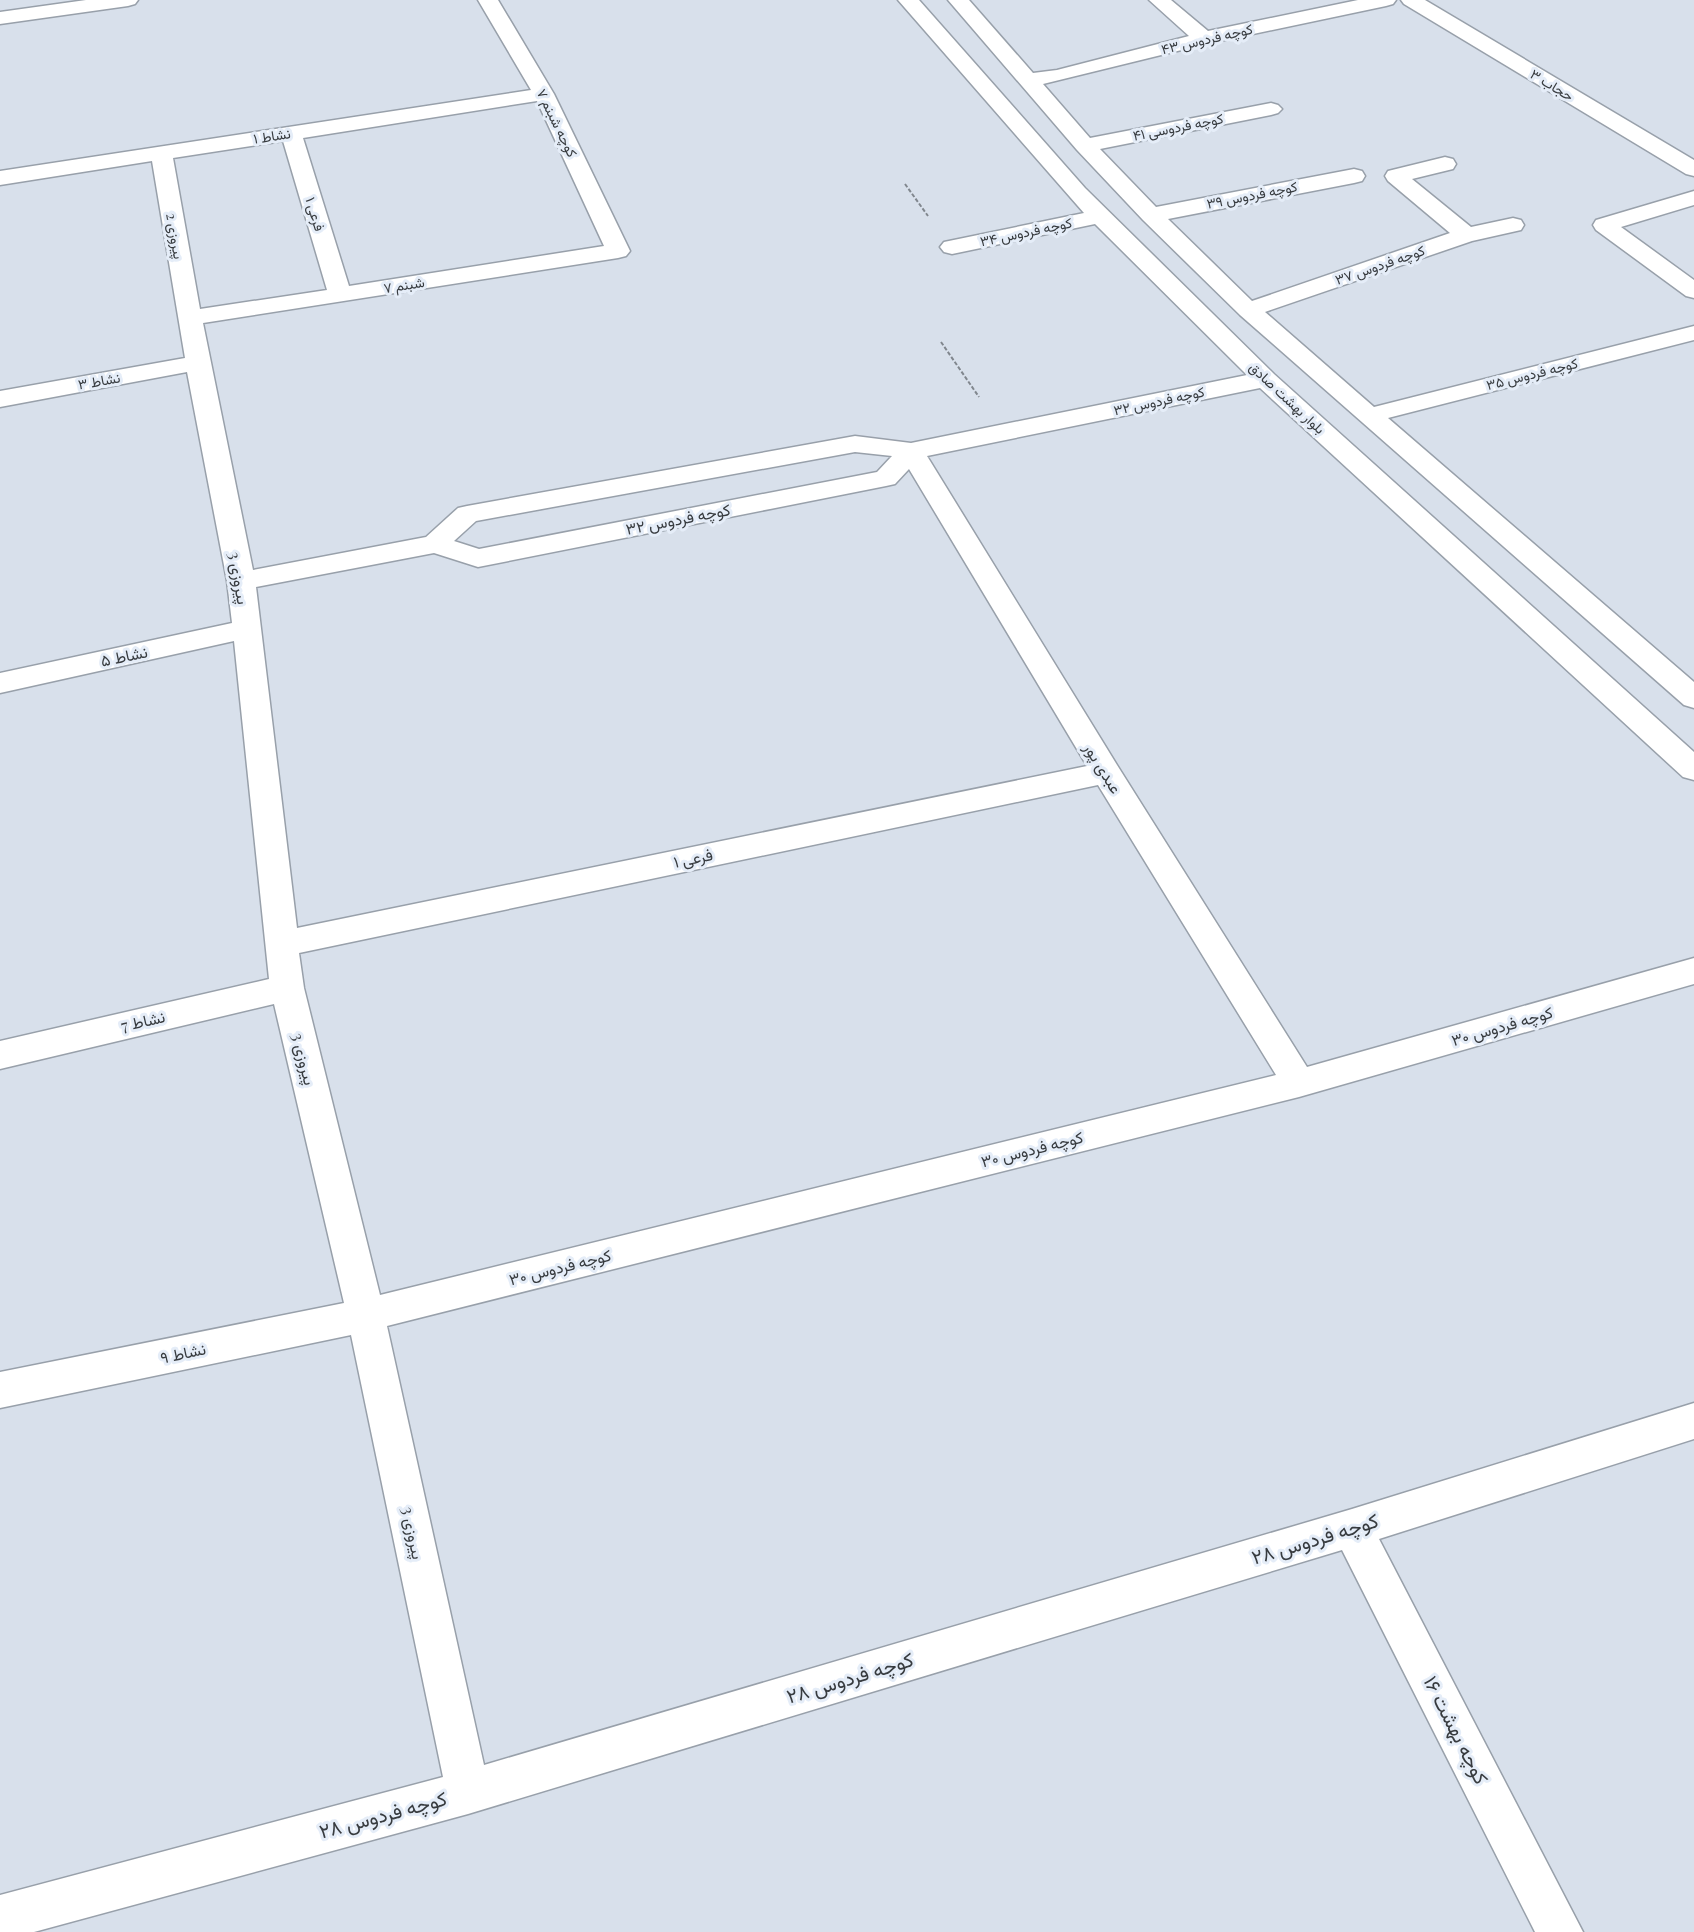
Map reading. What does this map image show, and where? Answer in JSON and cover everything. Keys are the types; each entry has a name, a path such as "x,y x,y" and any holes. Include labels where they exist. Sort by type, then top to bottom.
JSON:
{"street":[{"path":"0,18 128,0"},
{"name":"کوچه شبنم ۷","path":"488,0 544,94 618,251"},
{"name":"بلوار بهشت صادق","path":"908,0 1077,193 1265,379 1694,769"},
{"path":"958,0 1085,145 1151,215 1248,310 1690,688"},
{"path":"1159,0 1204,38"},
{"name":"کوچه فردوس ۴۳","path":"1029,80 1058,76 1204,38 1386,0"},
{"name":"حجاب ۳","path":"1411,0 1694,170"},
{"name":"نشاط ۱","path":"0,178 544,94"},
{"name":"کوچه فردوسی ۴۱","path":"1085,145 1271,109"},
{"name":"فرعی ۱","path":"291,133 340,295"},
{"name":"پیروزی 2","path":"161,153 190,318"},
{"path":"1445,164 1396,176 1466,235"},
{"name":"کوچه فردوس ۳۹","path":"1151,215 1354,176"},
{"path":"1694,198 1604,225 1694,291"},
{"name":"کوچه فردوس ۳۴","path":"952,248 1101,216"},
{"name":"کوچه فردوس ۳۷","path":"1248,310 1466,235 1513,225"},
{"name":"شبنم ۷","path":"190,318 618,251"},
{"name":"پیروزی 3","path":"190,318 241,581 287,988 366,1315 468,1792"},
{"name":"کوچه فردوس ۳۵","path":"1371,415 1694,333"},
{"name":"نشاط ۳","path":"0,399 198,363"},
{"name":"کوچه فردوس ۳۲","path":"435,544 468,514 855,444 911,452 1265,379"},
{"name":"کوچه فردوس ۳۲","path":"241,581 435,544 478,558 490,556 886,478 911,452"},
{"name":"عبدی پور","path":"911,452 1106,773 1299,1083"},
{"name":"نشاط ۵","path":"0,683 247,629"},
{"name":"فرعی ۱","path":"281,944 1106,773"},
{"name":"کوچه فردوس ۳۰","path":"366,1315 1299,1083 1694,971"},
{"name":"نشاط 7","path":"0,1055 287,988"},
{"name":"نشاط ۹","path":"0,1390 366,1315"},
{"name":"کوچه فردوس ۲۸","path":"0,1918 468,1792 1352,1528 1694,1420"},
{"name":"کوچه بهشت ۱۶","path":"1352,1528 1560,1932"}],"path":[{"path":"941,342 1003,433"}]}
